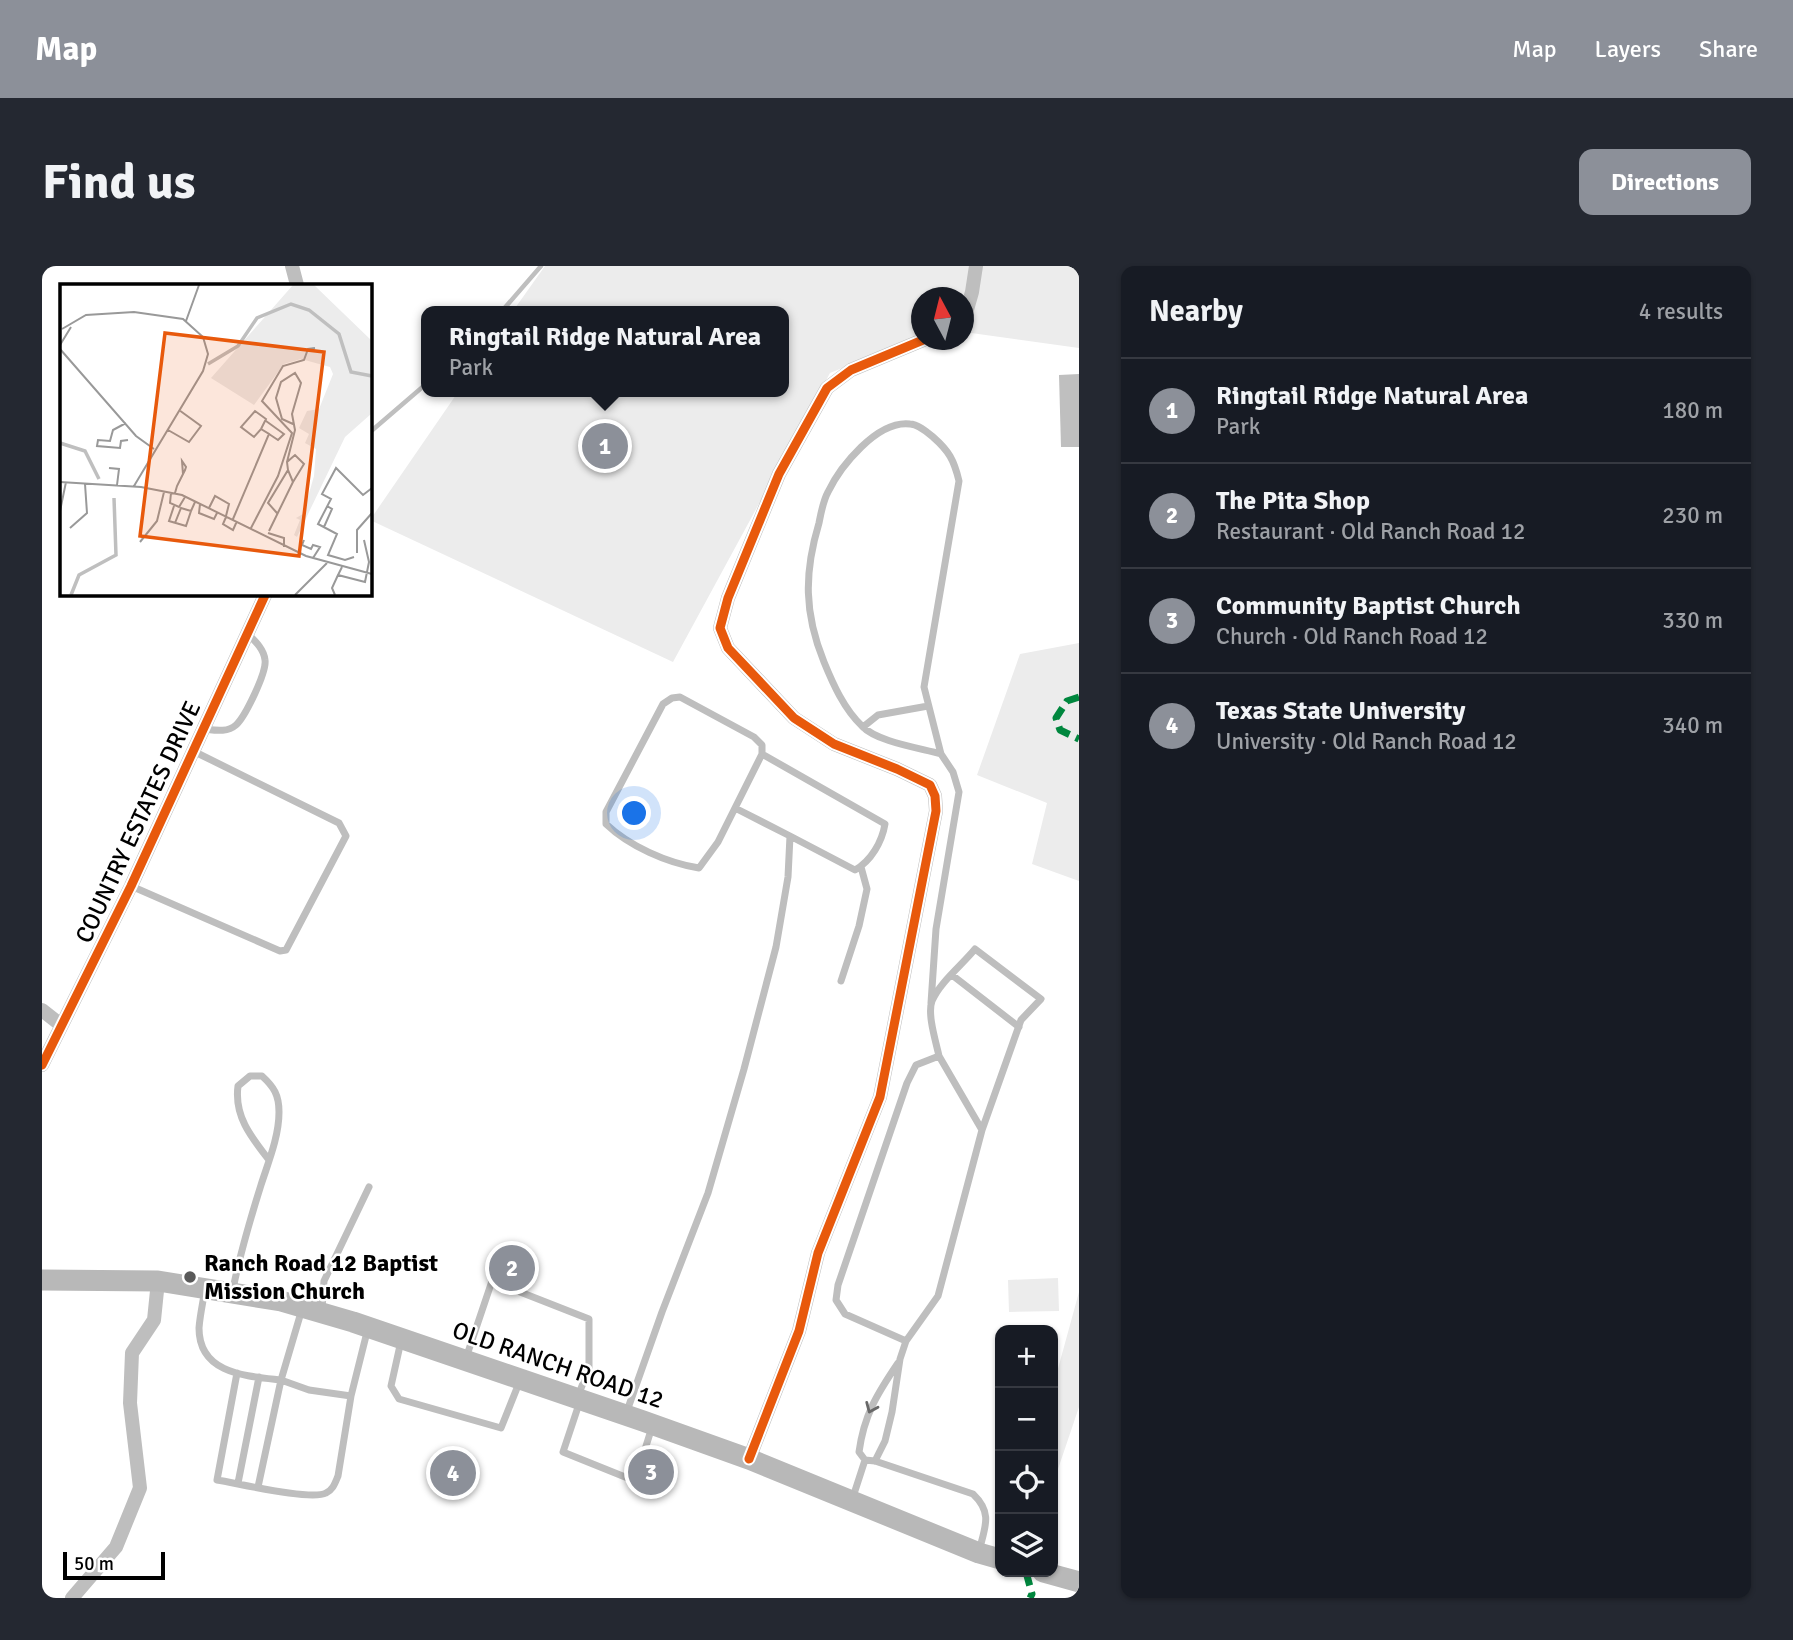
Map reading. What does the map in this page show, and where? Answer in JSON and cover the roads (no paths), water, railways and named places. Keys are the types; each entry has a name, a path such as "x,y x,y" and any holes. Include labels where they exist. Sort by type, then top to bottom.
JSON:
{"main road":[{"name":"OLD RANCH ROAD 12","path":"42,1280 158,1281 281,1301 312,1310 626,1415 749,1460 995,1558"},
{"path":"1058,1576 1079,1582"}],"street":[{"path":"292,266 297,284"},
{"path":"973,287 976,266"},
{"path":"749,1460 799,1331 818,1253 880,1097 936,811 930,785 834,744 794,718 728,648 720,628 728,598 779,474 827,388 850,370 911,345"},
{"name":"COUNTRY ESTATES DRIVE","path":"42,1065 131,887 265,595"},
{"path":"42,1010 61,1025"},
{"path":"72,1598 116,1547 139,1488 130,1403 132,1353 154,1320 158,1281"}],"lane":[{"path":"941,754 885,739 863,727 835,689 818,647 807,600 809,555 827,493 855,452 892,427 910,424 925,430 943,446 954,460 959,481 924,687 941,754 953,772 959,792 936,929 931,1003 939,1056 982,1130"},
{"path":"203,729 222,731 236,725 259,686 266,669 265,657 260,647 246,633"},
{"path":"680,697 754,737 762,745 762,754 735,808 718,842 699,868 661,857 616,833 606,824 606,812 663,704 672,698 680,697"},
{"path":"863,727 878,715 928,706"},
{"path":"131,887 280,951 286,950 346,836 340,823 193,751"},
{"path":"735,808 855,870 866,864 883,835 885,824 762,754"},
{"path":"626,1415 708,1193 741,1082 776,947 788,877 790,836"},
{"path":"841,981 859,926 867,889 861,867"},
{"path":"876,1461 885,1441 900,1359 906,1341 938,1296 982,1130 1021,1020 1041,999 975,950 931,1003"},
{"path":"952,975 1019,1027"},
{"path":"906,1341 845,1314 836,1300 838,1285 907,1083 916,1065 939,1056"},
{"path":"232,1293 242,1247 269,1160 279,1113 275,1088 261,1076 250,1076 238,1086 236,1101 246,1131 269,1160"},
{"path":"258,1487 281,1380 369,1187"},
{"path":"466,1360 492,1281 590,1319 589,1368 563,1452 635,1481 653,1425"},
{"path":"205,1289 199,1327 201,1342 207,1357 218,1367 281,1380 309,1390 351,1396"},
{"path":"237,1373 217,1480 321,1495 333,1488 338,1476 351,1396 368,1327"},
{"path":"402,1339 391,1386 399,1399 501,1428 521,1379"},
{"path":"900,1359 873,1400 862,1429 859,1452 865,1460 876,1461 973,1494 983,1503 987,1519 979,1553"},
{"path":"238,1483 259,1377"},
{"path":"852,1501 865,1460"}],"waterway":[{"path":"506,306 541,266"},
{"path":"371,431 421,388"}],"place":[{"name":"Ringtail Ridge Natural Area","path":"605,446"},
{"name":"The Pita Shop","path":"512,1268"},
{"name":"Ranch Road 12 Baptist Mission Church","path":"190,1277"},
{"name":"Community Baptist Church","path":"651,1472"},
{"name":"Texas State University","path":"453,1473"}]}
